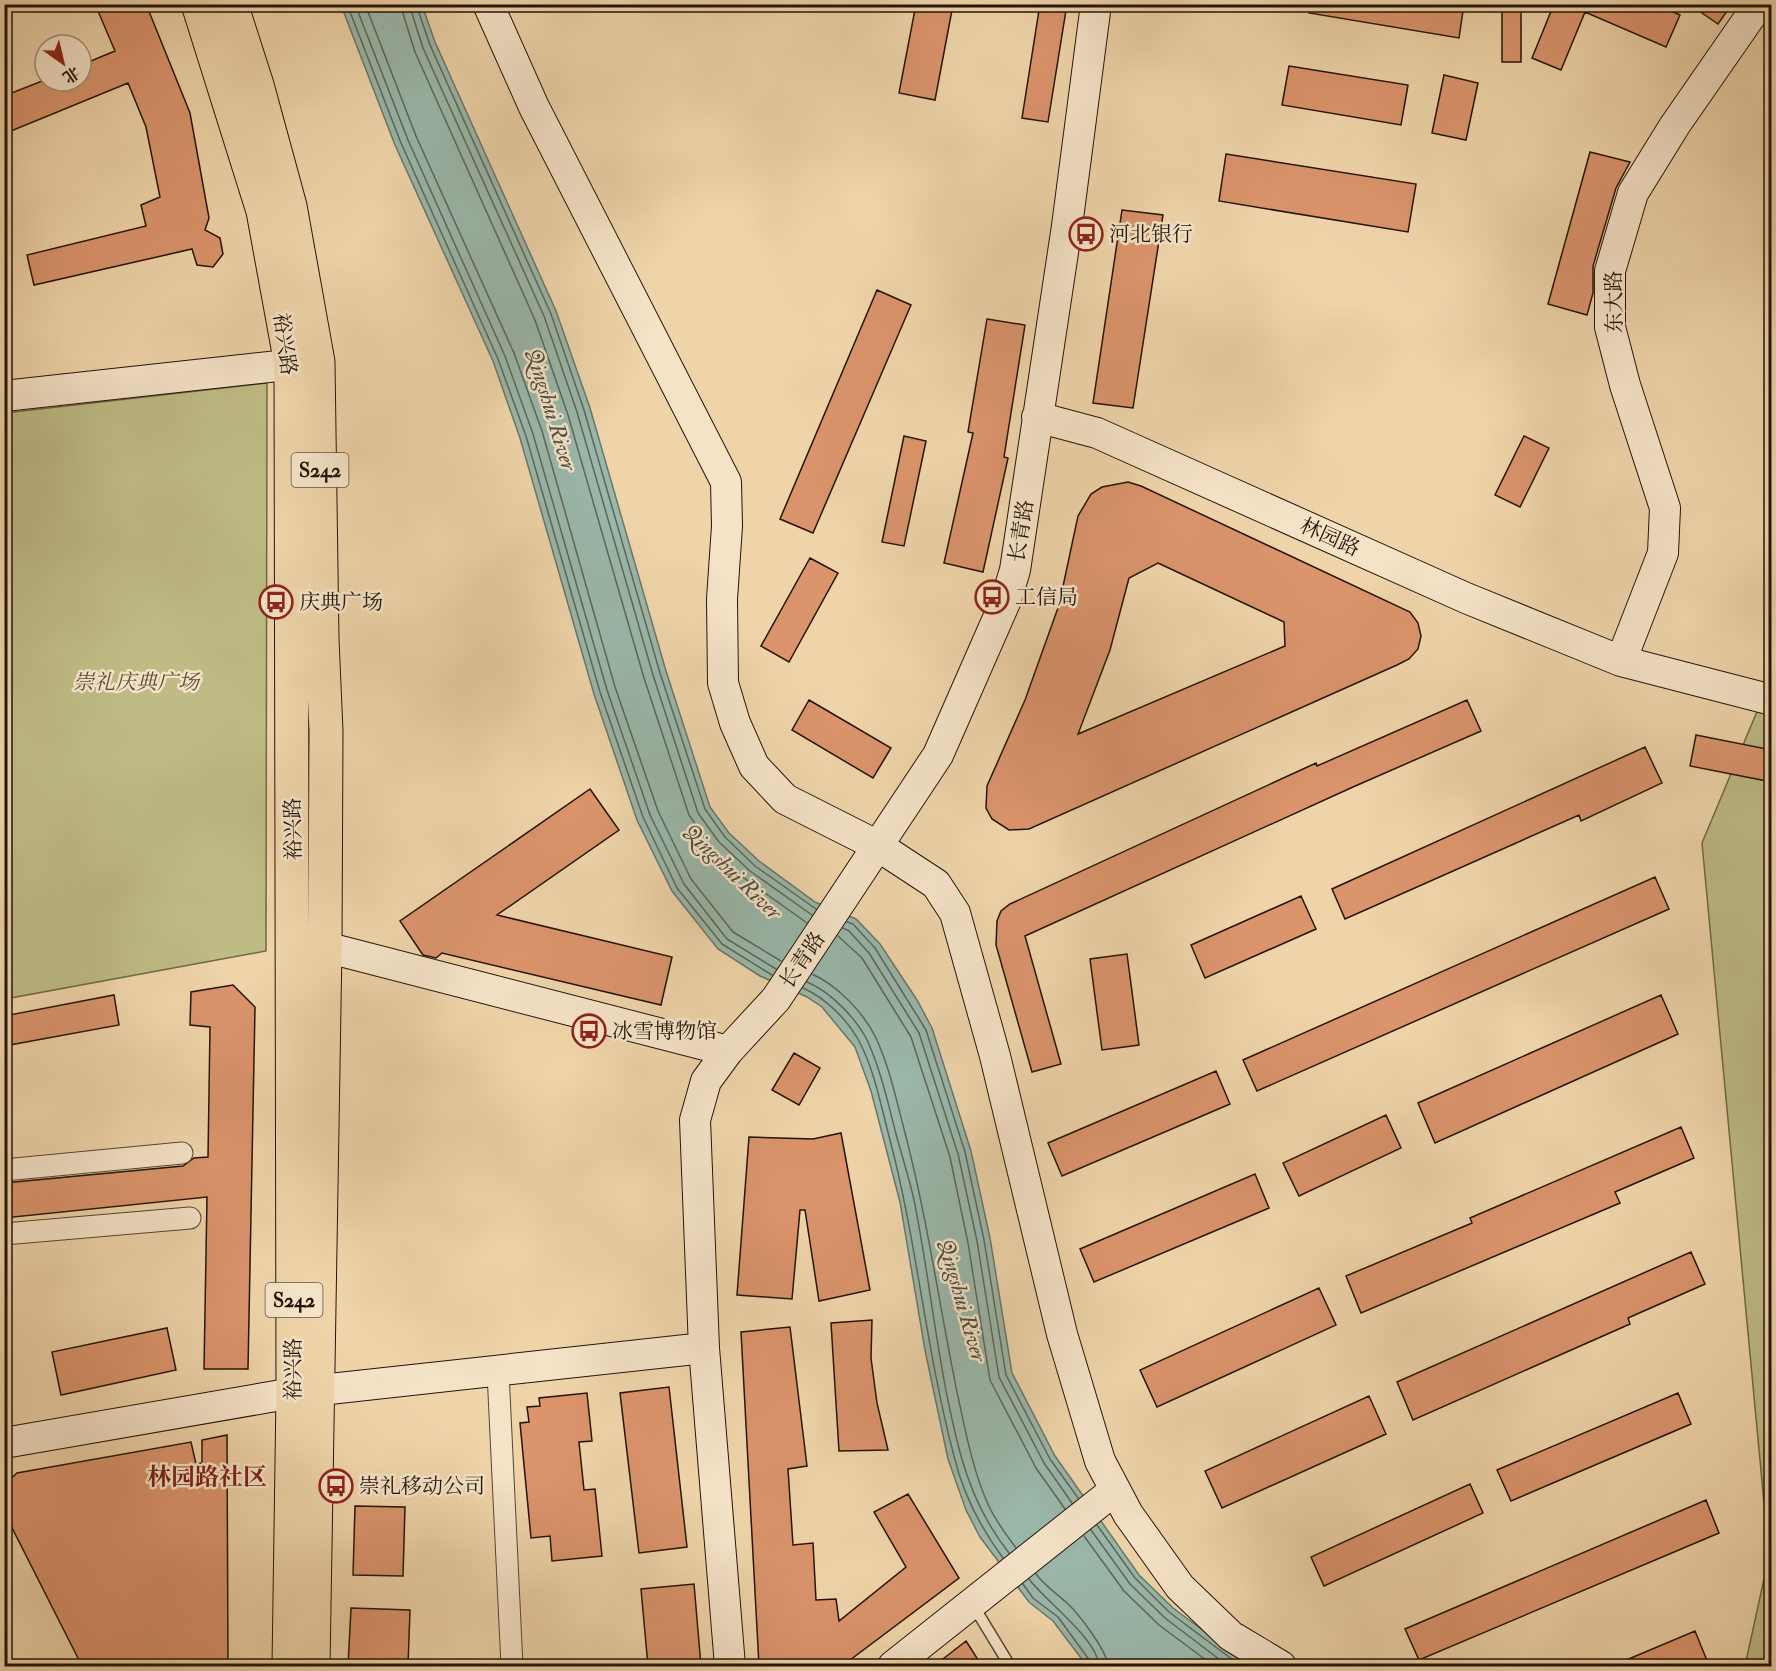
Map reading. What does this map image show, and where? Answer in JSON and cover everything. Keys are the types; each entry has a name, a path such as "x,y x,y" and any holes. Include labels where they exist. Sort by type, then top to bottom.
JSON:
{"main road":[{"name":"裕兴路","path":"198,4 263,211 305,363 290,602 294,934 314,1666"},
{"name":"裕兴路","path":"231,4 257,85 290,206 305,363 326,731 325,947 305,1393 289,1666"}],"street":[{"path":"488,4 534,107 718,462 726,482 727,526 722,599 723,683 735,723 754,766 785,799 878,846 936,884 956,913 995,1056 1062,1334 1100,1461 1106,1497 1128,1514 1180,1587 1231,1636 1281,1666"},
{"name":"长青路","path":"730,1666 704,1348 695,1120 706,1081 728,1051 776,999 938,755 1005,600 1015,570 1067,226 1096,4"},
{"name":"东大路","path":"1621,662 1663,553 1665,508 1625,385 1610,327 1610,271 1633,193 1675,125 1759,4"},
{"path":"4,396 305,363"},
{"name":"林园路","path":"1037,417 1097,433 1466,598 1621,662 1772,700"},
{"path":"294,934 325,947 728,1051"},
{"path":"4,1170 182,1153"},
{"path":"4,1234 190,1218"},
{"path":"4,1443 305,1393 704,1348"},
{"path":"498,1372 513,1666"},
{"path":"893,1666 1106,1497"}],"lane":[{"path":"972,1604 1010,1666"}],"green space":[{"name":"崇礼庆典广场","path":"267,383 266,951 5,999 5,413"},
{"path":"1771,678 1771,1666 1745,1666 1769,1556 1702,843"}],"water":[{"name":"Qingshui River","path":"341,5 422,5 435,42 556,311 590,408 666,671 710,807 729,833 759,861 815,902 856,919 880,944 917,1000 932,1028 971,1151 990,1238 1012,1373 1055,1456 1139,1575 1173,1608 1251,1666 1087,1666 1053,1621 1029,1602 980,1537 966,1510 948,1459 925,1350 900,1202 871,1091 855,1047 822,1007 807,997 760,976 718,949 672,891 637,820 594,694 520,438 493,361 395,145"}],"building":[{"path":"95,4 146,4 190,113 209,218 205,230 220,238 223,254 213,267 197,265 192,249 34,285 27,255 146,226 141,205 160,197 146,127 128,83 11,131 4,116 4,96 33,85 33,93 93,93 93,60 115,51"},
{"path":"916,4 952,10 935,100 899,93"},
{"path":"1040,4 1067,4 1048,122 1022,118"},
{"path":"1310,4 1464,4 1459,38 1309,13"},
{"path":"1502,4 1521,4 1521,62 1502,62"},
{"path":"1554,4 1655,4 1680,15 1666,47 1585,12 1561,70 1532,58"},
{"path":"1689,4 1732,4 1718,24"},
{"path":"1289,66 1408,85 1401,125 1282,105"},
{"path":"1444,75 1478,83 1466,140 1432,133"},
{"path":"1590,152 1630,162 1616,188 1593,266 1593,293 1587,315 1548,304"},
{"path":"1226,154 1416,184 1408,232 1219,201"},
{"path":"1122,210 1163,215 1133,408 1093,403"},
{"path":"877,290 911,305 813,533 780,519"},
{"path":"987,319 1025,325 1004,457 1008,458 983,572 944,563 973,433 968,432"},
{"path":"904,436 926,441 904,546 882,542"},
{"path":"1524,436 1549,448 1520,507 1495,495"},
{"path":"1128,482 1141,486 1410,612 1418,623 1421,636 1418,649 1409,659 1397,665 1029,829 1009,830 992,819 986,808 987,786 1025,700 1059,605 1078,516 1091,494 1102,487","holes":["1158,563 1284,622 1285,646 1078,734 1110,650 1129,578"]},
{"path":"810,558 838,573 789,662 761,646"},
{"path":"809,700 891,748 873,778 792,730"},
{"path":"1467,700 1481,731 1025,936 1061,1064 1032,1072 996,945 997,921 1001,911 1010,904 1316,763 1317,766"},
{"path":"1696,735 1772,750 1772,782 1690,766"},
{"path":"1645,747 1662,783 1581,821 1579,815 1345,919 1332,889"},
{"path":"590,789 619,830 497,915 672,957 661,1005 442,953 436,958 423,955 400,921"},
{"path":"1655,877 1669,909 1257,1091 1243,1060"},
{"path":"1301,896 1316,929 1205,978 1191,945"},
{"path":"1127,954 1139,1045 1102,1050 1090,959"},
{"path":"233,985 255,1007 248,1369 204,1369 207,1197 4,1218 4,1183 183,1166 194,1158 208,1157 210,1027 190,1025 191,992"},
{"path":"114,995 119,1025 4,1046 4,1016"},
{"path":"1661,995 1678,1034 1435,1143 1418,1103"},
{"path":"794,1053 820,1068 799,1105 772,1090"},
{"path":"1216,1071 1230,1104 1062,1176 1048,1143"},
{"path":"1386,1115 1401,1148 1299,1196 1283,1163"},
{"path":"1681,1127 1694,1158 1615,1192 1620,1203 1361,1313 1346,1276 1472,1223 1470,1218"},
{"path":"841,1133 870,1290 819,1301 805,1210 800,1210 792,1299 737,1295 749,1137 813,1139"},
{"path":"1255,1174 1269,1208 1094,1282 1080,1249"},
{"path":"1691,1252 1705,1284 1628,1318 1630,1324 1413,1420 1397,1382"},
{"path":"1319,1288 1336,1325 1157,1407 1140,1370"},
{"path":"872,1320 871,1358 877,1403 888,1450 839,1451 831,1323"},
{"path":"790,1327 807,1466 788,1469 793,1545 813,1543 816,1600 836,1599 839,1621 906,1567 874,1512 908,1494 959,1578 842,1666 759,1666 741,1332"},
{"path":"167,1328 176,1370 61,1395 52,1352"},
{"path":"669,1387 687,1547 639,1553 620,1393"},
{"path":"587,1393 592,1441 579,1442 584,1490 595,1489 602,1556 552,1561 550,1536 531,1538 520,1423 529,1422 527,1407 540,1406 539,1398"},
{"path":"1678,1393 1691,1424 1511,1501 1497,1470"},
{"path":"1369,1396 1386,1434 1222,1508 1205,1471"},
{"path":"227,1435 228,1666 82,1666 4,1512 4,1485 17,1473 191,1442 196,1464 202,1463 202,1440"},
{"path":"1470,1484 1483,1513 1324,1586 1311,1557"},
{"path":"1706,1500 1719,1533 1419,1660 1405,1629"},
{"path":"355,1506 405,1507 403,1576 353,1575"},
{"path":"694,1584 701,1666 648,1666 641,1589"},
{"path":"351,1608 410,1610 408,1666 348,1666"},
{"path":"1695,1631 1708,1663 1699,1666 1612,1666"},
{"path":"966,1641 982,1666 934,1666"}],"place":[{"name":"河北银行","path":"1086,234"},
{"name":"工信局","path":"992,597"},
{"name":"庆典广场","path":"276,602"},
{"name":"冰雪博物馆","path":"589,1031"},
{"name":"崇礼移动公司","path":"336,1486"}],"district":[{"name":"林园路社区","path":"207,1477"}]}
